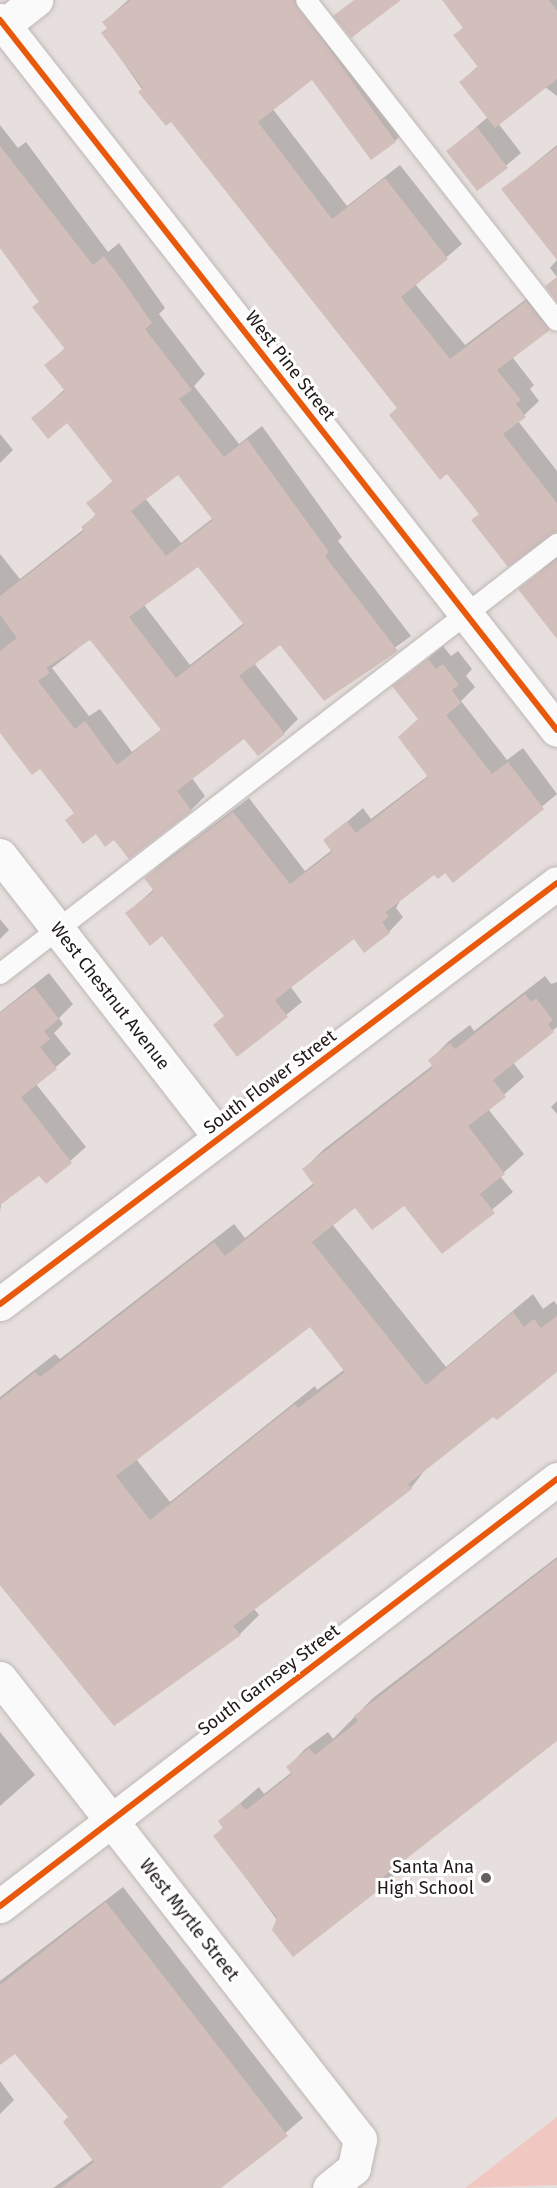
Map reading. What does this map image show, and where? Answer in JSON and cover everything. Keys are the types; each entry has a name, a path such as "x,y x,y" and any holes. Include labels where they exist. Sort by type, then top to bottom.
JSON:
{"street":[{"path":"2,22 36,0"},
{"name":"West Pine Street","path":"2,22 557,730"},
{"name":"West Chestnut Avenue","path":"0,855 220,1138"},
{"name":"South Flower Street","path":"0,1304 220,1138 553,895"},
{"name":"South Garnsey Street","path":"0,1906 557,1479"},
{"name":"West Myrtle Street","path":"0,1678 360,2139 354,2168 328,2188"}],"lane":[{"path":"306,0 557,321"},
{"path":"0,974 557,544"}],"shaded area":[{"path":"557,2117 557,2185 465,2188"}],"building":[{"path":"131,0 294,0 396,142 371,160 312,80 258,122 332,219 385,178 448,259 401,297 450,359 526,301 550,330 497,370 521,400 516,404 526,417 503,434 557,503 557,532 508,567 471,520 479,514 447,474 440,480 389,415 397,408 171,122 166,126 138,92 143,88 101,33 107,28 102,22"},
{"path":"354,0 401,0 351,38 333,16"},
{"path":"442,0 549,0 557,11 557,79 495,128 459,82 478,67 453,35 463,28"},
{"path":"477,127 508,168 477,191 446,151"},
{"path":"0,146 93,265 104,256 125,284 152,323 145,329 192,390 179,399 224,457 247,439 329,552 325,556 398,651 324,701 280,645 239,676 285,734 258,756 244,739 177,791 192,811 129,859 114,840 105,847 96,834 83,844 65,820 74,813 40,769 32,775 0,733 0,651 17,638 0,615 0,596 84,531 81,527 96,515 86,503 113,482 67,423 48,439 31,418 65,391 44,365 65,349 32,307 39,302 0,248","holes":["178,475 213,520 166,556 131,511","198,567 244,625 176,678 129,617","90,640 161,730 117,765 85,721 75,729 38,681 50,673 46,668"]},
{"path":"557,147 557,260 501,189"},
{"path":"557,277 557,302 545,286"},
{"path":"557,559 557,639 518,589"},
{"path":"428,659 436,669 443,664 459,685 452,690 461,703 446,715 492,774 508,762 544,809 453,883 445,873 438,879 434,875 386,912 389,917 382,922 390,933 364,953 354,939 275,1000 288,1017 237,1057 213,1025 224,1016 162,936 150,946 125,913 154,891 144,878 233,812 290,884 332,852 323,840 347,821 356,833 428,777 398,737 418,719 392,686"},
{"path":"34,987 59,1019 44,1031 50,1039 40,1047 57,1069 21,1097 72,1163 46,1184 39,1176 0,1205 0,1013"},
{"path":"525,994 531,1002 536,998 553,1020 548,1024 554,1032 493,1080 506,1097 468,1126 505,1174 480,1194 495,1213 442,1254 404,1206 372,1230 355,1208 312,1242 426,1385 513,1312 524,1327 534,1319 541,1328 557,1316 557,1372 497,1420 493,1417 408,1484 412,1489 233,1626 241,1635 114,1726 0,1585 0,1400 35,1372 40,1377 214,1242 225,1256 314,1185 302,1169 433,1067 428,1060 450,1043 455,1049","holes":["310,1327 345,1372 298,1408 295,1404 150,1520 116,1476"]},
{"path":"557,1559 557,1741 383,1877 388,1883 293,1957 272,1930 277,1918 213,1836 223,1828 218,1821 240,1803 246,1810 292,1774 286,1767 309,1748 315,1755 358,1721 354,1716"},
{"path":"106,1902 288,2136 221,2188 61,2188 94,2162 63,2122 68,2117 15,2054 0,2065 0,1985"}],"cycle path":[{"path":"0,20 557,730"},
{"path":"0,1304 557,883"},
{"path":"0,1906 557,1479"}],"place":[{"name":"Santa Ana High School","path":"486,1878"}]}
